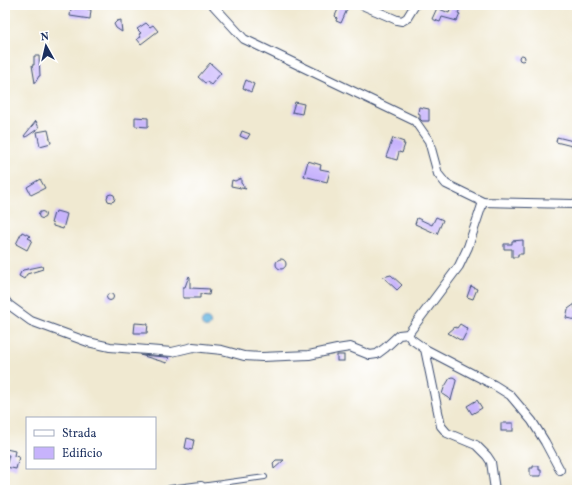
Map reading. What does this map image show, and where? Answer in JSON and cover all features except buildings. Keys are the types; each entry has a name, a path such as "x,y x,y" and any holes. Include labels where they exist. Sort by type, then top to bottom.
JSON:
{"street":[{"path":"213,5 244,39 415,121 429,141 438,174 446,184 483,202 577,205"},
{"path":"362,5 402,21 407,18 415,5"},
{"path":"5,300 9,305 31,321 88,342 117,347 172,352 193,346 262,358 309,355 350,347 370,355 376,354 386,348 399,335 408,334 459,266 468,247 483,202"},
{"path":"408,334 410,339 425,349 494,384 510,395 532,421 560,470"},
{"path":"425,349 441,426 447,432 476,445 487,456 491,462 495,490"},
{"path":"170,490 202,486"}],"lane":[{"path":"202,486 265,477"}],"water":[{"path":"206,318 211,323 206,328 201,323"}]}
